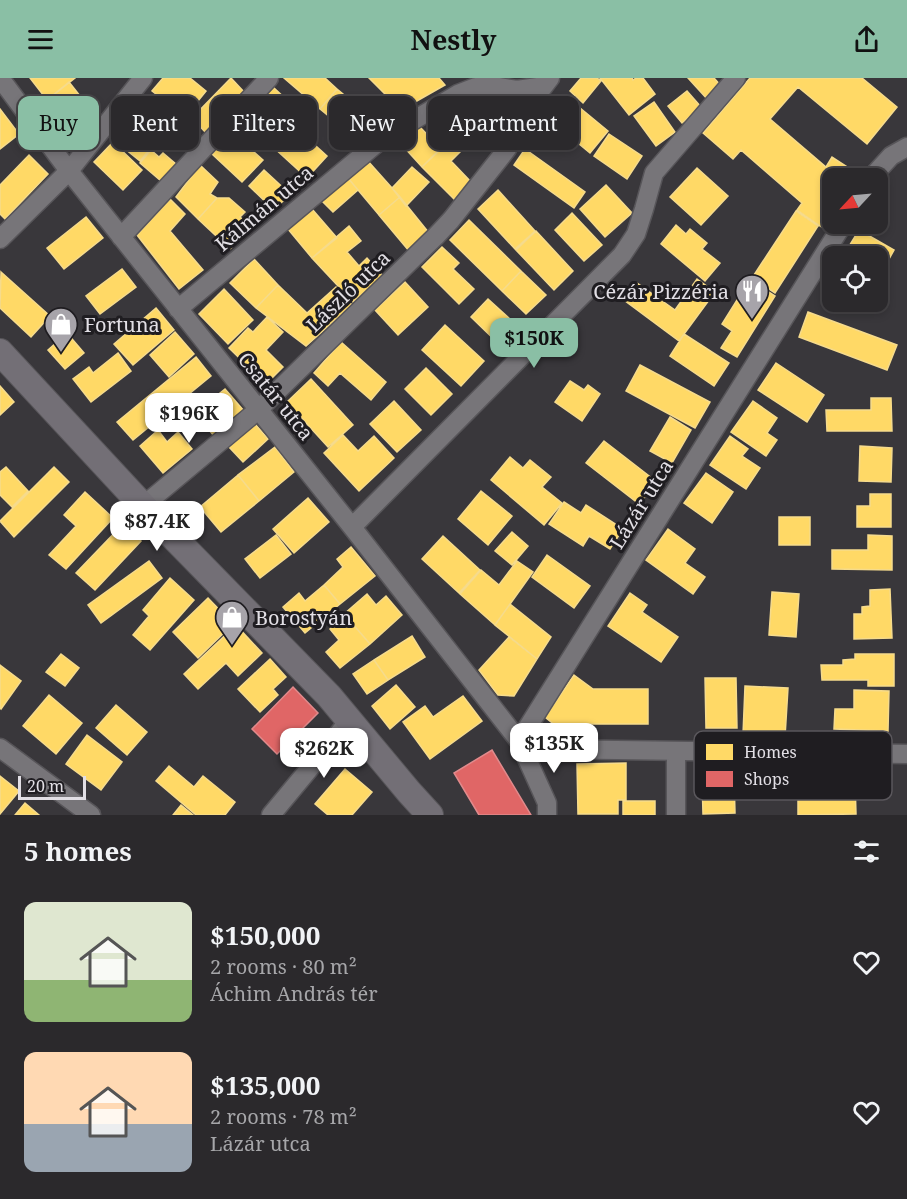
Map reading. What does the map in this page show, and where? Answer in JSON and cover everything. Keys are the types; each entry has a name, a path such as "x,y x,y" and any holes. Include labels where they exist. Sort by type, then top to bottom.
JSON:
{"street":[{"name":"Csatár utca","path":"0,78 69,171 519,741"},
{"path":"0,239 69,171 143,78"},
{"path":"121,237 269,78"},
{"path":"352,527 622,255 636,234 654,173 736,78"},
{"name":"Kálmán utca","path":"178,309 382,139 458,94 476,87 493,86 516,90 547,82"},
{"name":"László utca","path":"143,506 258,410 451,220 507,149 528,107 547,82"},
{"path":"880,168 891,156 907,147"},
{"name":"Lázár utca","path":"519,741 837,234"},
{"path":"0,352 143,506 329,696 430,815"},
{"path":"271,815 349,721"},
{"path":"519,741 547,803 547,815"},
{"path":"0,748 91,815"},
{"path":"542,749 694,751"},
{"path":"676,751 676,815"},
{"path":"892,754 907,754"}],"building: Homes":[{"path":"30,78 75,78 52,96 44,96"},
{"path":"163,78 190,78 206,91 199,100 199,96 158,96 152,91"},
{"path":"231,78 245,93 242,96 213,96"},
{"path":"284,78 325,78 337,89 320,109 317,106 317,96 305,96"},
{"path":"369,78 439,78 445,85 416,101 416,96 387,96"},
{"path":"581,78 597,78 601,81 583,103 579,96 570,91"},
{"path":"600,78 632,78 633,80 643,78 655,94 629,115"},
{"path":"688,78 714,78 722,87 708,100"},
{"path":"750,78 862,78 897,107 867,144 798,87 770,119 826,167 832,157 849,168 822,168 822,227 797,210 802,203 741,150 733,159 703,133"},
{"path":"69,82 80,96 52,96"},
{"path":"273,87 283,96 265,96"},
{"path":"337,89 345,96 331,96"},
{"path":"687,91 701,107 682,123 668,106"},
{"path":"329,98 329,116 320,109"},
{"path":"211,99 211,128 206,133 199,126 199,111"},
{"path":"654,102 675,132 656,146 634,116"},
{"path":"579,107 608,131 590,153 579,144"},
{"path":"0,109 18,135 0,149"},
{"path":"420,127 428,135 428,150 440,150 422,167 407,150 416,150 416,131"},
{"path":"609,134 642,156 627,179 594,156"},
{"path":"111,144 111,150 121,150 142,170 123,190 94,162"},
{"path":"317,147 327,156 307,178 276,150 317,150"},
{"path":"126,150 149,150 140,161"},
{"path":"151,150 159,157 163,153 176,164 161,181 140,163"},
{"path":"216,150 252,150 263,160 242,182 212,154"},
{"path":"439,150 462,150 451,161 473,184 456,201 422,167"},
{"path":"526,150 585,192 574,208 514,165"},
{"path":"29,155 48,174 5,219 0,214 0,185"},
{"path":"367,160 400,197 379,215 348,178"},
{"path":"200,165 218,182 210,194 217,198 198,219 176,197"},
{"path":"412,167 429,182 406,206 392,188"},
{"path":"697,168 728,196 701,225 670,197"},
{"path":"264,170 290,194 274,210 249,186"},
{"path":"348,178 358,190 333,212 322,201"},
{"path":"606,185 632,213 605,237 580,209"},
{"path":"498,190 535,231 515,249 478,209"},
{"path":"400,197 429,233 409,251 379,215"},
{"path":"217,198 229,198 245,212 240,217 250,226 230,249 198,219"},
{"path":"170,199 185,214 170,231 203,270 179,289 137,235"},
{"path":"312,209 337,238 312,258 288,229"},
{"path":"796,211 818,226 775,293 752,278"},
{"path":"572,213 602,245 584,261 555,230"},
{"path":"86,217 103,238 64,269 47,248"},
{"path":"469,220 521,271 502,291 450,240"},
{"path":"676,225 686,234 690,229 707,243 702,249 720,263 705,281 661,244"},
{"path":"349,226 361,241 347,252 359,266 367,258 383,276 353,302 312,258"},
{"path":"536,231 573,271 554,290 516,250"},
{"path":"857,234 866,234 887,246 849,246"},
{"path":"442,247 459,263 453,269 474,289 459,304 422,267"},
{"path":"888,247 894,250 888,261"},
{"path":"254,259 278,285 256,308 230,283"},
{"path":"122,269 136,287 100,314 86,296"},
{"path":"521,271 546,295 526,314 502,291"},
{"path":"1,272 50,316 31,337 0,308"},
{"path":"697,279 715,292 679,341 624,300 637,283 675,310"},
{"path":"405,282 428,307 398,335 375,310"},
{"path":"278,285 307,313 336,287 352,305 306,346 256,308"},
{"path":"758,285 775,296 737,357 721,348 732,331 722,324 737,300 745,305"},
{"path":"224,289 253,320 228,344 199,314"},
{"path":"488,299 522,330 504,349 471,317"},
{"path":"156,308 174,330 133,365 114,344"},
{"path":"808,312 897,345 887,370 799,337"},
{"path":"267,317 283,332 266,350 283,367 266,384 229,348 248,328 253,332"},
{"path":"445,325 484,361 461,386 422,350"},
{"path":"175,332 194,354 169,377 150,355"},
{"path":"67,333 84,353 65,369 48,350"},
{"path":"684,334 729,363 714,386 670,356"},
{"path":"341,342 386,382 371,400 340,373 328,386 314,373"},
{"path":"118,353 131,371 91,402 73,379 89,367 93,373"},
{"path":"196,357 211,376 133,440 117,422"},
{"path":"776,363 824,395 807,422 758,390"},
{"path":"640,365 710,402 695,428 626,391"},
{"path":"426,368 452,394 431,415 405,389"},
{"path":"311,379 353,425 328,447 287,402"},
{"path":"570,381 584,390 588,385 600,394 582,421 555,402"},
{"path":"0,386 14,402 0,415"},
{"path":"225,389 244,411 214,436 195,413"},
{"path":"871,398 891,398 892,431 827,431 826,410 871,410"},
{"path":"394,401 421,430 397,452 370,424"},
{"path":"753,401 777,418 767,433 777,440 766,456 731,432"},
{"path":"670,417 691,430 672,463 650,451"},
{"path":"255,424 268,439 243,462 229,447"},
{"path":"158,430 167,442 178,432 192,449 163,473 140,446"},
{"path":"343,435 358,451 374,436 394,458 359,491 324,453"},
{"path":"730,436 748,449 742,456 760,468 746,489 710,465"},
{"path":"604,441 657,482 639,504 586,463"},
{"path":"860,446 892,448 891,482 859,481"},
{"path":"275,447 294,472 259,501 238,475"},
{"path":"510,457 523,468 530,460 551,477 542,487 562,503 544,525 491,480"},
{"path":"6,467 28,491 12,507 0,495 0,472"},
{"path":"54,467 69,482 14,537 0,521"},
{"path":"706,473 733,492 712,523 684,503"},
{"path":"238,475 259,501 221,532 200,507"},
{"path":"481,491 512,516 488,545 458,519"},
{"path":"85,492 113,518 66,569 49,555 76,526 64,515"},
{"path":"870,494 891,494 891,527 857,527 857,506 870,506"},
{"path":"308,498 329,522 294,553 273,529"},
{"path":"564,502 581,513 586,505 623,529 610,549 589,536 583,546 549,524"},
{"path":"779,517 810,517 810,545 779,545"},
{"path":"123,524 141,541 95,590 76,573"},
{"path":"668,529 695,549 685,563 705,577 693,594 646,560"},
{"path":"512,532 528,546 512,565 495,551"},
{"path":"276,535 291,554 260,578 245,559"},
{"path":"868,535 892,536 892,570 832,569 832,550 868,550"},
{"path":"443,536 480,570 459,593 422,559"},
{"path":"351,547 375,576 340,604 324,585 343,567 337,559"},
{"path":"547,555 590,586 574,608 532,577"},
{"path":"149,561 162,578 101,623 88,605"},
{"path":"517,561 533,572 495,625 460,594 481,570 499,585"},
{"path":"170,578 194,600 150,650 133,635 149,616 143,610"},
{"path":"324,585 340,604 305,633 283,607 299,593 305,601"},
{"path":"890,589 892,638 854,639 854,614 862,614 862,607 870,606 870,590"},
{"path":"772,592 799,594 796,637 769,635"},
{"path":"630,593 647,605 642,612 678,637 661,662 608,626"},
{"path":"367,594 376,605 386,596 402,615 370,644 344,614"},
{"path":"208,598 233,624 198,658 173,632"},
{"path":"510,604 551,637 537,659 495,625"},
{"path":"344,614 370,644 340,668 326,652 339,640 330,629"},
{"path":"236,625 262,653 238,676 226,663 198,689 184,674"},
{"path":"412,636 425,657 388,680 374,660"},
{"path":"509,637 537,659 514,696 498,695 479,670"},
{"path":"61,654 79,668 65,686 46,672"},
{"path":"855,654 894,654 894,686 868,686 868,680 822,680 821,665 843,665 843,660 855,659"},
{"path":"270,659 286,677 273,689 278,695 260,712 238,689"},
{"path":"374,660 388,680 367,694 353,674"},
{"path":"0,665 21,681 1,709 0,708"},
{"path":"574,675 593,689 648,689 648,724 556,726 545,717"},
{"path":"705,678 736,678 737,728 706,728"},
{"path":"396,685 415,707 390,729 372,706"},
{"path":"745,686 788,688 785,731 743,731"},
{"path":"854,690 889,691 888,731 834,729 835,709 854,709"},
{"path":"49,695 82,723 56,754 23,726"},
{"path":"463,696 482,721 430,759 403,722 425,706 433,717"},
{"path":"116,705 147,732 127,755 96,728"},
{"path":"87,735 122,762 101,790 66,764"},
{"path":"626,763 626,800 618,800 618,814 578,814 577,764"},
{"path":"169,766 194,787 203,776 235,802 225,815 196,815 156,781"},
{"path":"345,769 372,792 352,815 328,815 315,804"},
{"path":"0,776 19,791 0,814"},
{"path":"703,800 735,800 735,813 703,814"},
{"path":"798,800 856,800 856,814 798,815"},
{"path":"623,801 655,801 655,815 623,815"},
{"path":"25,803 39,815 15,815"},
{"path":"181,805 193,815 173,815"}],"building: Shops":[{"path":"293,687 318,713 277,754 252,729"},
{"path":"492,750 531,815 479,815 454,773"}],"place":[{"name":"Cézár Pizzéria","path":"752,320"},
{"name":"Fortuna","path":"61,353"},
{"name":"Borostyán","path":"232,646"}]}
